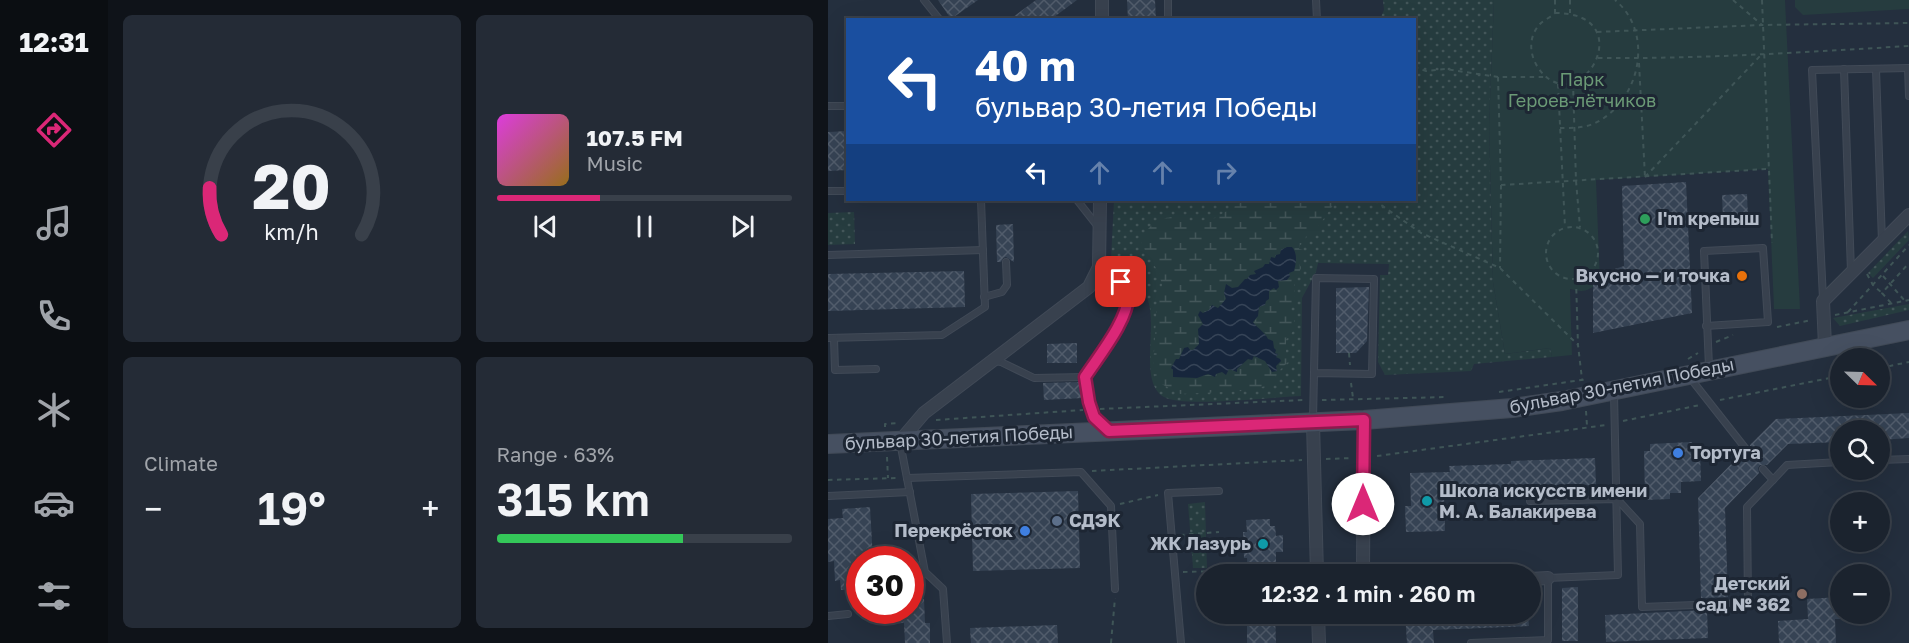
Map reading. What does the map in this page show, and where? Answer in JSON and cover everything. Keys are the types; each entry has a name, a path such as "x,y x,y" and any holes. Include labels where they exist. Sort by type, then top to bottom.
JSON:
{"main road":[{"name":"бульвар 30-летия Победы","path":"828,444 1313,423 1512,408 1614,390 1909,330"}],"street":[{"path":"1102,0 1102,18"},
{"path":"893,441 989,361 1089,286 1099,267 1100,201"},
{"path":"1825,346 1823,301 1909,215"},
{"path":"1363,564 1364,420"},
{"path":"1313,423 1317,564"},
{"path":"1541,578 1548,578"},
{"path":"1318,624 1319,643"}],"lane":[{"path":"924,0 938,18"},
{"path":"1168,0 1168,18"},
{"path":"1316,0 1317,18"},
{"path":"1823,301 1812,70 1908,68 1909,96"},
{"path":"1844,69 1851,273"},
{"path":"1876,69 1882,242"},
{"path":"828,106 846,106"},
{"path":"828,191 846,191"},
{"path":"876,369 831,370 831,338 942,335 985,308 981,201"},
{"path":"1078,201 1101,231"},
{"path":"1706,326 1768,322 1763,248 1704,251 1706,326 1709,371"},
{"path":"828,255 982,250"},
{"path":"984,297 1002,292 1007,285 1006,262"},
{"path":"1099,267 1121,282 1128,291 1128,302 1124,315 1085,377 1094,417 1109,431"},
{"path":"1313,423 1314,400 1314,373 1316,278 1374,279 1372,374 1314,373"},
{"path":"989,361 1001,362 1035,378 1085,377"},
{"path":"1688,375 1746,449"},
{"path":"1471,643 1548,640 1548,578 1618,575 1614,390"},
{"path":"893,441 907,478 925,572 943,589 947,643"},
{"path":"1890,460 1909,459"},
{"path":"1530,501 1617,499 1640,524 1642,607 1748,603 1747,507 1787,465 1830,463"},
{"path":"1763,469 1773,480"},
{"path":"907,478 1080,472 1111,506 1115,590"},
{"path":"1181,643 1168,493 1219,491"},
{"path":"828,496 910,492"},
{"path":"828,616 846,615"}],"path":[{"path":"1555,0 1555,13"},
{"path":"1570,0 1570,13"},
{"path":"1615,0 1625,8 1635,32 1639,58 1645,177"},
{"path":"1733,0 1762,26"},
{"path":"1761,0 1772,250"},
{"path":"1555,13 1570,13 1588,22 1597,32 1600,44 1598,58 1587,75 1574,82 1558,84 1545,76 1535,65 1531,52 1533,35 1540,23 1555,13"},
{"path":"1597,32 1909,23"},
{"path":"1598,58 1762,54 1909,46"},
{"path":"1645,177 1762,54"},
{"path":"1560,128 1591,125 1604,118 1619,105 1632,87 1639,58"},
{"path":"1416,68 1426,71 1445,69 1498,77 1545,76"},
{"path":"1498,77 1501,185 1500,268"},
{"path":"1574,82 1576,181 1580,227"},
{"path":"1558,84 1565,227"},
{"path":"1501,185 1768,169"},
{"path":"1375,201 1421,233 1500,268 1578,345"},
{"path":"1565,227 1580,227 1591,234 1598,247 1597,264 1588,275 1576,280 1565,279 1550,269 1545,250 1553,234 1565,227"},
{"path":"1909,246 1848,312 1909,300"},
{"path":"1860,263 1873,285 1891,304"},
{"path":"1882,293 1909,263"},
{"path":"1882,275 1905,301"},
{"path":"1496,393 1582,380 1578,345 1576,280"},
{"path":"1890,366 1909,362"},
{"path":"888,478 893,441 885,424 1091,409 1453,396"},
{"path":"1080,472 1364,458 1587,427"},
{"path":"828,480 907,478"},
{"path":"1111,506 1168,493"},
{"path":"1172,536 1219,532"},
{"path":"1174,573 1196,572"},
{"path":"1111,643 1115,590"}],"green space":[{"path":"1383,0 1494,0 1489,125 1493,282 1505,354 1550,348 1552,357 1474,364 1471,371 1385,375 1378,362 1380,275 1388,275 1389,264 1318,263 1316,272 1302,298 1301,396 1208,402 1189,402 1164,397 1156,389 1152,378 1151,320 1146,296 1111,260 1114,201 1416,201 1416,18 1380,18 1384,10"},
{"name":"Парк Героев-лётчиков","path":"1494,0 1785,0 1800,309 1774,309 1768,169 1596,180 1600,282 1586,290 1570,289 1572,355 1552,357 1550,348 1505,354 1493,282 1489,125"},
{"path":"1795,0 1909,0 1909,9 1803,15 1795,7"},
{"path":"1241,201 1333,201 1334,204 1315,231 1306,236 1305,243 1300,245 1299,249 1303,250 1302,260 1299,263 1301,268 1294,285 1295,298 1289,307 1294,319 1294,330 1286,340 1286,355 1289,361 1266,386 1243,391 1180,394 1156,381 1153,369 1157,302 1162,285 1159,273 1141,244 1151,226 1163,219 1184,216 1192,223 1215,218","holes":["1287,247 1288,262 1285,275 1277,281 1279,287 1270,291 1266,301 1259,307 1258,316 1253,323 1267,335 1276,357 1280,359 1272,372 1265,361 1254,356 1237,369 1237,372 1228,369 1197,378 1173,377 1171,367 1184,348 1194,350 1199,344 1198,335 1203,325 1200,311 1203,313 1222,305 1226,284 1233,288 1237,287 1269,264 1276,255 1280,254 1281,250"]},
{"path":"854,212 855,244 828,245 828,213"},
{"path":"1908,231 1909,240 1873,278 1868,273"},
{"path":"1909,304 1909,310 1840,326 1833,318"},
{"path":"1205,502 1207,564 1196,564 1196,568 1193,568 1188,504"}],"water":[{"path":"1292,247 1295,253 1294,271 1289,273 1287,280 1278,281 1279,287 1276,290 1274,288 1269,291 1269,299 1265,305 1259,307 1258,316 1253,322 1268,339 1273,341 1275,353 1278,354 1276,357 1281,361 1276,366 1277,371 1272,372 1265,361 1254,356 1252,360 1248,359 1237,369 1237,372 1229,369 1226,375 1222,372 1216,374 1215,377 1208,374 1197,378 1173,377 1171,368 1176,359 1179,359 1184,348 1188,347 1193,350 1199,344 1198,329 1203,324 1198,315 1200,311 1203,313 1209,310 1212,305 1218,308 1226,299 1224,293 1226,284 1232,288 1238,287 1250,275 1256,274 1254,271 1269,264 1271,257 1275,258 1281,250"}],"building":[{"path":"938,0 978,0 952,18"},
{"path":"1036,0 1077,0 1053,18 1012,18"},
{"path":"1127,0 1155,0 1156,18 1128,18"},
{"path":"846,131 846,170 828,171 828,132"},
{"path":"1686,182 1692,313 1593,333 1593,276 1624,266 1622,186"},
{"path":"1747,194 1748,219 1723,221 1722,195"},
{"path":"1013,224 1014,262 1006,257 1001,262 997,262 996,225"},
{"path":"964,271 965,307 828,311 828,274"},
{"path":"1369,287 1367,341 1356,353 1336,353 1336,288"},
{"path":"1077,343 1077,363 1047,363 1047,344"},
{"path":"1080,382 1083,398 1044,400 1043,383"},
{"path":"1909,413 1909,438 1890,439 1890,420 1830,420 1830,442 1788,444 1767,465 1760,465 1759,473 1725,508 1728,597 1701,598 1698,498 1742,453 1750,453 1750,445 1776,419"},
{"path":"1692,442 1693,451 1700,451 1701,481 1681,482 1681,493 1670,493 1670,499 1645,500 1644,451 1650,451 1650,444"},
{"name":"Школа искусств имени М. А. Балакирева","path":"1595,458 1596,485 1502,488 1502,494 1444,495 1445,531 1406,532 1405,506 1411,506 1410,473 1450,472 1449,466"},
{"name":"Перекрёсток","path":"1078,491 1080,568 973,571 971,494"},
{"path":"870,507 872,546 846,546 846,590 841,590 840,580 835,581 834,561 828,562 828,519 843,518 842,509"},
{"name":"ЖК Лазурь","path":"1270,519 1270,526 1275,526 1276,536 1283,535 1283,552 1276,552 1276,564 1247,564 1247,558 1244,558 1243,532 1247,532 1246,520"},
{"path":"1578,587 1578,641 1562,641 1562,588"},
{"path":"1830,598 1830,624 1835,624 1836,643 1779,643 1778,621 1808,619 1807,599"},
{"path":"924,599 925,623 930,623 930,643 905,643 904,624 924,624"},
{"path":"1707,610 1708,638 1606,642 1605,615"},
{"path":"1247,624 1275,624 1276,643 1247,643"},
{"path":"1406,624 1529,624 1529,626 1433,630 1434,643 1407,643"},
{"path":"1057,625 1058,643 971,643 970,628"}],"place":[{"name":"I'm крепыш","path":"1645,219"},
{"name":"Вкусно — и точка","path":"1742,276"},
{"name":"Тортуга","path":"1678,453"},
{"name":"Школа искусств имени М. А. Балакирева","path":"1427,501"},
{"name":"СДЭК","path":"1057,521"},
{"name":"Перекрёсток","path":"1025,531"},
{"name":"ЖК Лазурь","path":"1263,544"},
{"name":"Детский сад № 362","path":"1802,594"}],"route":[{"path":"1121,282 1128,291 1128,302 1124,315 1085,377 1094,417 1109,431 1364,420 1363,504"}]}
